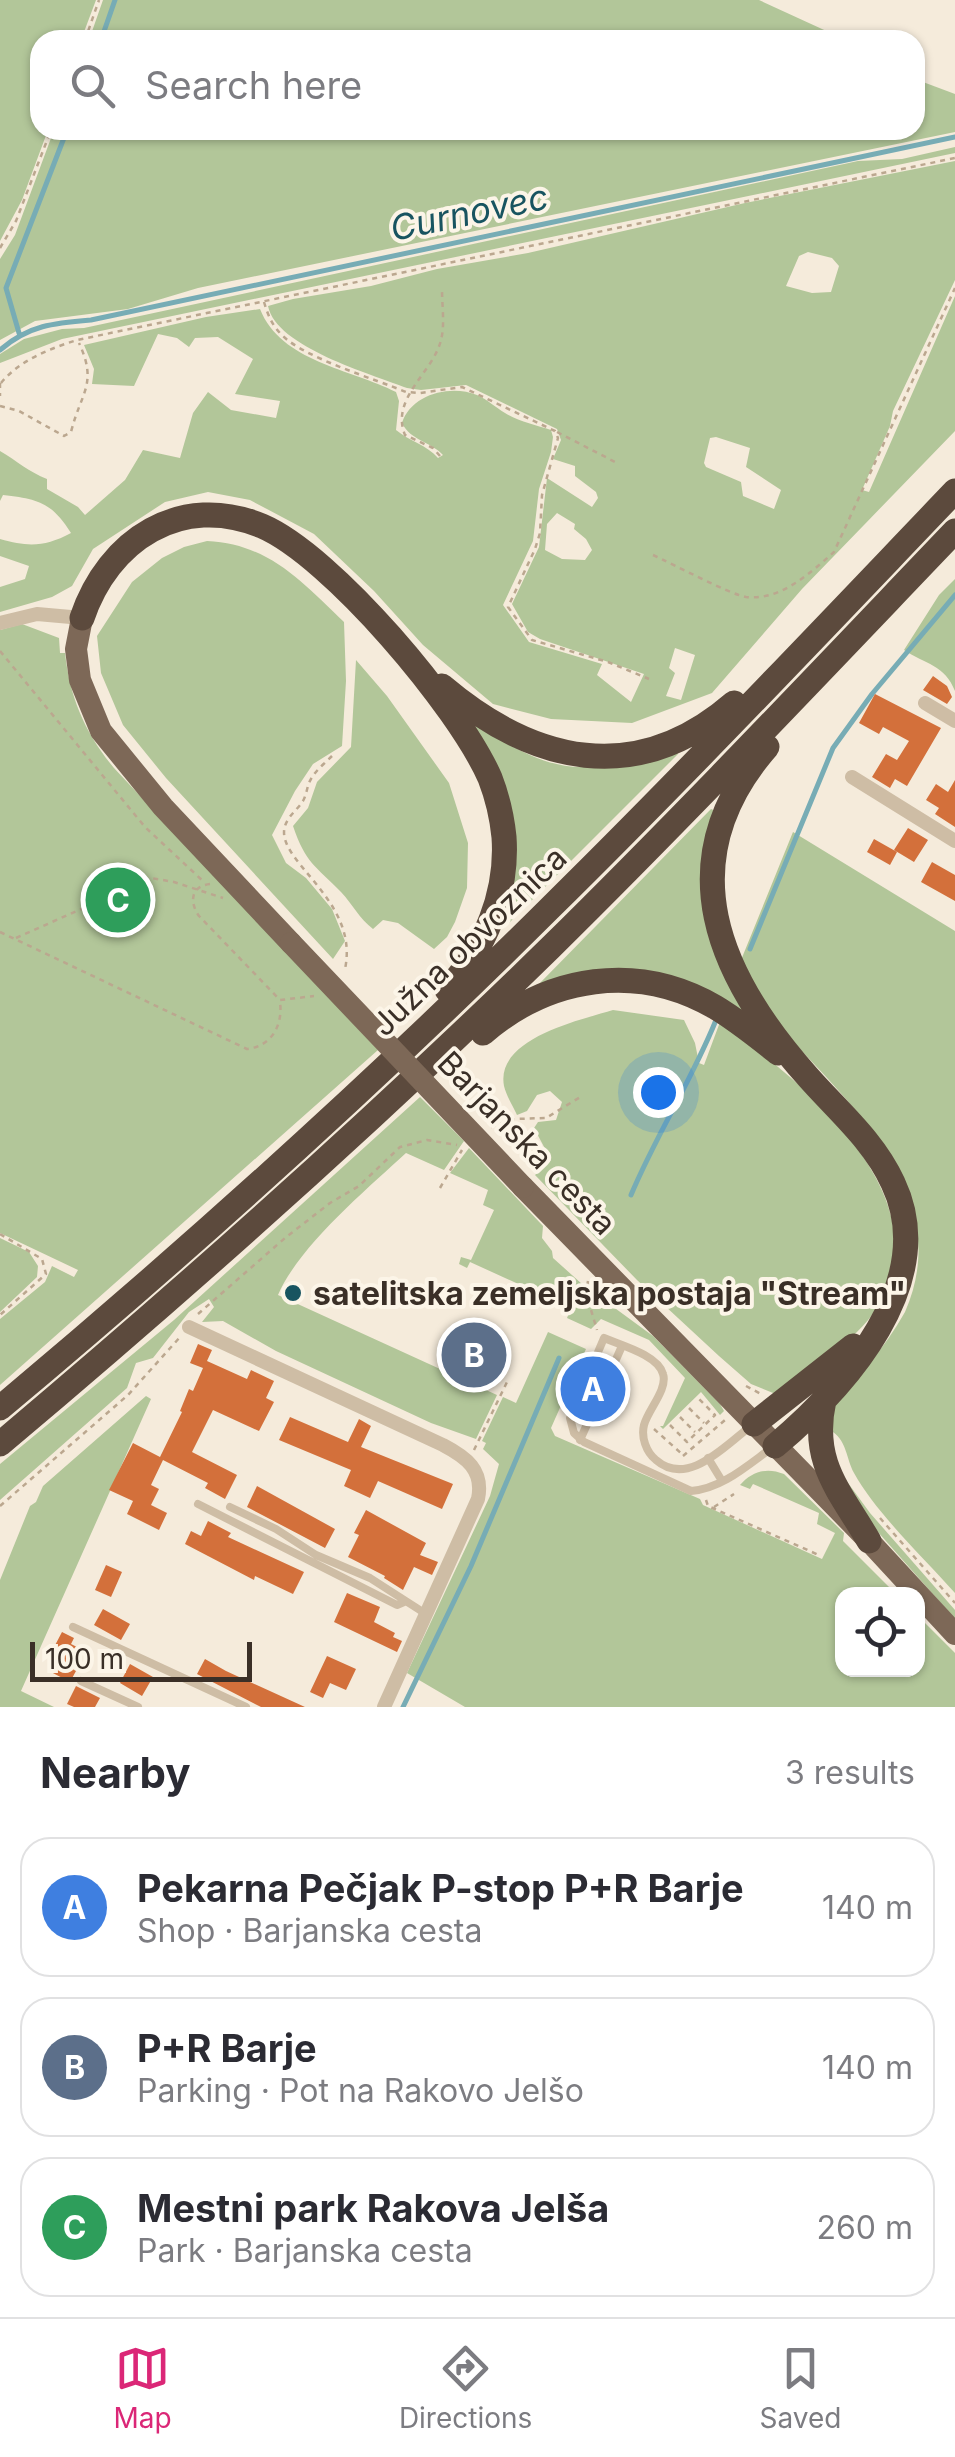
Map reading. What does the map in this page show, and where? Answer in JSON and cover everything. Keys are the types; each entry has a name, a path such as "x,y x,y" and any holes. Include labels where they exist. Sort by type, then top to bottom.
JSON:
{"highway":[{"name":"Južna obvoznica","path":"0,1408 189,1246 378,1074 575,884 955,491"},
{"path":"82,618 103,570 132,542 158,527 186,518 233,518 273,532 312,558 409,658 478,715 521,739 566,754 602,757 644,751 697,731 758,679 812,641"},
{"name":"Južna obvoznica","path":"0,1444 231,1246 408,1083 617,881 955,531"},
{"path":"378,1074 410,1026 459,978 481,942 498,902 504,857 502,818 485,768 409,658"},
{"path":"774,1446 824,1398 880,1323 898,1290 906,1260 902,1204 893,1182 875,1152 806,1075 755,1007 730,966 717,926 712,876 719,833 734,797 758,757 804,708 829,663"},
{"path":"408,1083 449,1062 500,1018 544,994 580,983 620,979 655,983 696,997 738,1022 806,1075"},
{"path":"754,1424 880,1323"},
{"path":"824,1398 819,1438 825,1466 869,1542"}],"main road":[{"name":"Barjanska cesta","path":"82,618 76,649 78,670 95,720 219,886 291,943 955,1634"}],"street":[{"path":"0,623 37,614 82,618"},
{"path":"925,703 955,720"},
{"path":"852,777 955,842"},
{"path":"189,1328 443,1444 475,1468 480,1488 478,1499 384,1707"}],"lane":[{"path":"754,1424 692,1468 675,1470 658,1462 648,1451 644,1426 664,1377 659,1366 604,1338 572,1410 572,1428 580,1440 682,1489 697,1491 722,1481 774,1446"},
{"path":"580,1440 622,1346"},
{"path":"708,1458 722,1481"},
{"path":"198,1504 314,1558 396,1605 404,1602 426,1614"},
{"path":"230,1508 276,1530 314,1558"},
{"path":"73,1627 246,1707"},
{"path":"81,1681 138,1707"}],"path":[{"path":"89,30 100,0"},
{"path":"0,248 16,221 47,140"},
{"path":"0,396 0,383 22,364 77,340 955,158"},
{"path":"653,556 744,597 770,594 801,581 823,562 834,552 864,492 955,288"},
{"path":"440,456 433,448 405,434 401,425 410,392 432,362 442,339 442,290"},
{"path":"264,300 268,318 284,338 326,359 410,392 462,387 620,464"},
{"path":"0,406 19,411 64,436 71,432 90,378 88,362 77,340"},
{"path":"556,432 558,438 542,494 540,533 508,607 532,640 608,662 649,679"},
{"path":"0,651 145,826 219,886"},
{"path":"332,756 309,781 305,798 284,827 285,840 300,866 332,902 339,917 347,938 344,972"},
{"path":"15,939 152,878 197,889 219,886"},
{"path":"197,889 219,886"},
{"path":"0,932 247,1049 265,1043 282,1017 280,1000 199,916 192,904 197,889"},
{"path":"280,1000 298,1001 322,994"},
{"path":"479,1136 492,1126 515,1119 546,1118 582,1096"},
{"path":"0,1506 128,1395 189,1328 202,1308 318,1212 359,1186 400,1147 427,1140 466,1146 440,1188"},
{"path":"0,1234 42,1259 46,1274 0,1315"},
{"path":"593,1260 586,1293 595,1327 604,1338"},
{"path":"479,1440 508,1380"},
{"path":"670,1426 687,1442 715,1415 699,1399"},
{"path":"689,1408 705,1424"},
{"path":"680,1417 702,1442"},
{"path":"684,1456 726,1418"},
{"path":"651,1428 665,1436 690,1462"},
{"path":"713,1508 734,1494"},
{"path":"705,1499 713,1508 821,1556"},
{"path":"873,1510 955,1603"}],"green space":[{"path":"0,0 96,0 85,30 30,30 30,140 44,140 22,200 0,241"},
{"path":"103,0 759,0 824,30 92,30"},
{"path":"925,83 955,94 955,132 925,138"},
{"path":"50,140 916,140 198,288 128,309 35,321 0,340 0,259 15,235"},
{"path":"955,147 955,153 62,339 0,363 0,354 24,339 62,329 84,328 858,161 902,159"},
{"path":"955,161 955,280 893,411 862,490 869,492 955,296 955,431 802,589 712,693 632,723 551,719 493,704 423,645 314,534 250,500 208,492 165,502 93,549 72,586 52,597 0,612 0,587 25,579 29,566 0,556 0,539 36,544 71,533 43,504 3,495 0,501 0,451 47,479 47,489 85,515 125,480 143,450 180,458 193,413 208,392 231,410 276,418 280,401 235,394 253,359 218,337 195,338 189,347 177,338 158,334 134,386 92,384 94,369 84,345 260,309 270,327 300,352 396,392 396,430 438,458 443,455 410,434 402,423 423,398 444,391 477,395 510,416 551,430 551,452 539,489 533,541 503,605 529,642 602,664 597,675 631,702 644,674 540,639 528,632 512,604 539,547 547,478 592,507 598,498 575,476 575,466 553,459 561,440 557,429 466,385 407,388 349,367 288,334 275,321 268,306 528,253 745,203","holes":["808,252 832,258 839,266 831,292 812,293 786,286 799,256","710,438 750,448 746,467 781,490 774,509 743,496 741,482 706,467","557,513 575,524 574,529 592,550 585,560 562,559 545,550 547,524","675,648 695,655 681,700 666,696 675,673 669,668"]},
{"path":"207,541 249,549 283,567 344,622 342,746 313,764 272,835 286,863 306,878 332,909 345,941 333,959 166,778 123,725 101,673 97,636 132,582 162,558"},
{"path":"955,579 955,691 940,670 904,650 939,595"},
{"path":"22,624 59,638 60,653 65,653 80,714 114,768 378,1050 0,1385 0,1319 45,1282 52,1266 74,1277 78,1270 0,1233 0,630"},
{"path":"356,660 387,696 449,783 468,843 467,888 447,937 434,949 398,923 383,920 373,929 368,925 307,856 293,826 308,808 317,782 351,747"},
{"path":"467,718 522,751 567,766 594,767 677,751 678,754 504,928 501,927 508,903"},
{"path":"711,809 716,811 704,852 758,1026 719,998 538,985"},
{"path":"793,832 955,931 955,1593 875,1504 833,1432 831,1410 905,1312 917,1270 917,1231 908,1194 890,1158 841,1093 779,1026 739,965"},
{"path":"613,1010 684,1020 699,1063 704,1065 720,1022 824,1109 855,1145 879,1184 893,1225 893,1267 876,1309 844,1344 778,1395 751,1384 719,1356 637,1280 535,1175 551,1160 534,1128 538,1122 556,1120 562,1102 550,1091 537,1095 527,1111 517,1115 504,1086 505,1069 526,1043 562,1026"},
{"path":"420,1097 464,1141 444,1170 406,1153 317,1238 278,1295 497,1395 476,1439 431,1423 276,1351 223,1321 202,1322 214,1307 209,1299 189,1312 153,1358 136,1363 127,1388 0,1500 0,1464 174,1320"},
{"path":"469,1148 543,1226 542,1238 553,1258 653,1336 720,1404 724,1411 720,1415 701,1392 663,1429 660,1426 685,1378 649,1340 601,1319 591,1329 567,1318 571,1308 470,1262 467,1268 459,1264 461,1257 471,1260 494,1210 483,1205 488,1190 450,1173"},
{"path":"0,1238 29,1252 38,1266 37,1277 0,1312"},
{"path":"548,1332 586,1349 551,1428 555,1436 700,1499 703,1505 822,1559 835,1533 817,1524 819,1513 753,1484 750,1489 740,1485 760,1472 784,1474 844,1533 843,1541 889,1587 835,1587 835,1677 925,1677 925,1623 955,1653 955,1707 465,1707 407,1673 490,1496 499,1464 483,1449 486,1443 482,1441 503,1397 516,1403"},
{"path":"146,1396 151,1399 21,1691 54,1707 0,1707 0,1580 30,1506 43,1486"},
{"path":"840,1472 870,1513 955,1610 955,1619 854,1505"}],"building":[{"path":"933,676 947,686 952,697 947,704 923,690"},
{"path":"875,694 941,728 907,786 895,779 890,788 872,777 886,754 897,760 909,741 883,727 879,734 859,723"},
{"path":"955,780 955,827 935,814 939,808 926,800 936,784 948,792"},
{"path":"908,828 928,840 914,862 894,850"},
{"path":"874,839 897,852 890,865 867,852"},
{"path":"932,862 955,875 955,901 921,882"},
{"path":"198,1344 212,1350 207,1361 247,1379 251,1370 274,1381 266,1398 274,1402 259,1431 213,1410 192,1452 237,1475 225,1499 205,1488 208,1483 163,1460 151,1485 159,1489 151,1505 167,1513 159,1530 127,1514 133,1501 109,1490 133,1443 160,1457 189,1389 193,1391 203,1368 190,1363"},
{"path":"290,1417 348,1442 359,1419 371,1426 361,1447 453,1484 442,1509 378,1481 370,1498 344,1486 351,1470 279,1440"},
{"path":"257,1486 335,1529 325,1548 247,1507"},
{"path":"366,1510 426,1543 420,1555 438,1562 432,1575 414,1567 403,1590 348,1557"},
{"path":"208,1521 231,1533 228,1537 304,1572 293,1594 255,1576 254,1580 185,1544 191,1531 201,1536"},
{"path":"106,1565 122,1572 111,1597 95,1590"},
{"path":"347,1593 380,1607 374,1622 402,1641 397,1652 334,1622"},
{"path":"103,1609 130,1624 121,1640 94,1625"},
{"path":"62,1632 74,1638 71,1644 79,1648 69,1667 76,1671 70,1682 51,1672 60,1655 52,1651"},
{"path":"327,1656 356,1669 346,1690 330,1683 323,1698 310,1692"},
{"path":"205,1659 305,1707 261,1707 197,1674"},
{"path":"130,1664 153,1677 142,1696 120,1683"},
{"path":"76,1686 100,1698 95,1707 67,1704"}],"waterway":[{"path":"104,30 115,0"},
{"name":"Curnovec","path":"0,350 21,335 54,324 91,320 955,137"},
{"path":"19,333 6,288 63,140"},
{"path":"750,949 833,748 872,694 955,595"},
{"path":"631,1195 716,1020"},
{"path":"403,1707 471,1566 559,1358"}],"place":[{"name":"Mestni park Rakova Jelša","path":"118,900"},
{"name":"satelitska zemeljska postaja \"Stream\"","path":"293,1293"},
{"name":"P+R Barje","path":"474,1355"},
{"name":"Pekarna Pečjak P-stop P+R Barje","path":"593,1389"}]}
